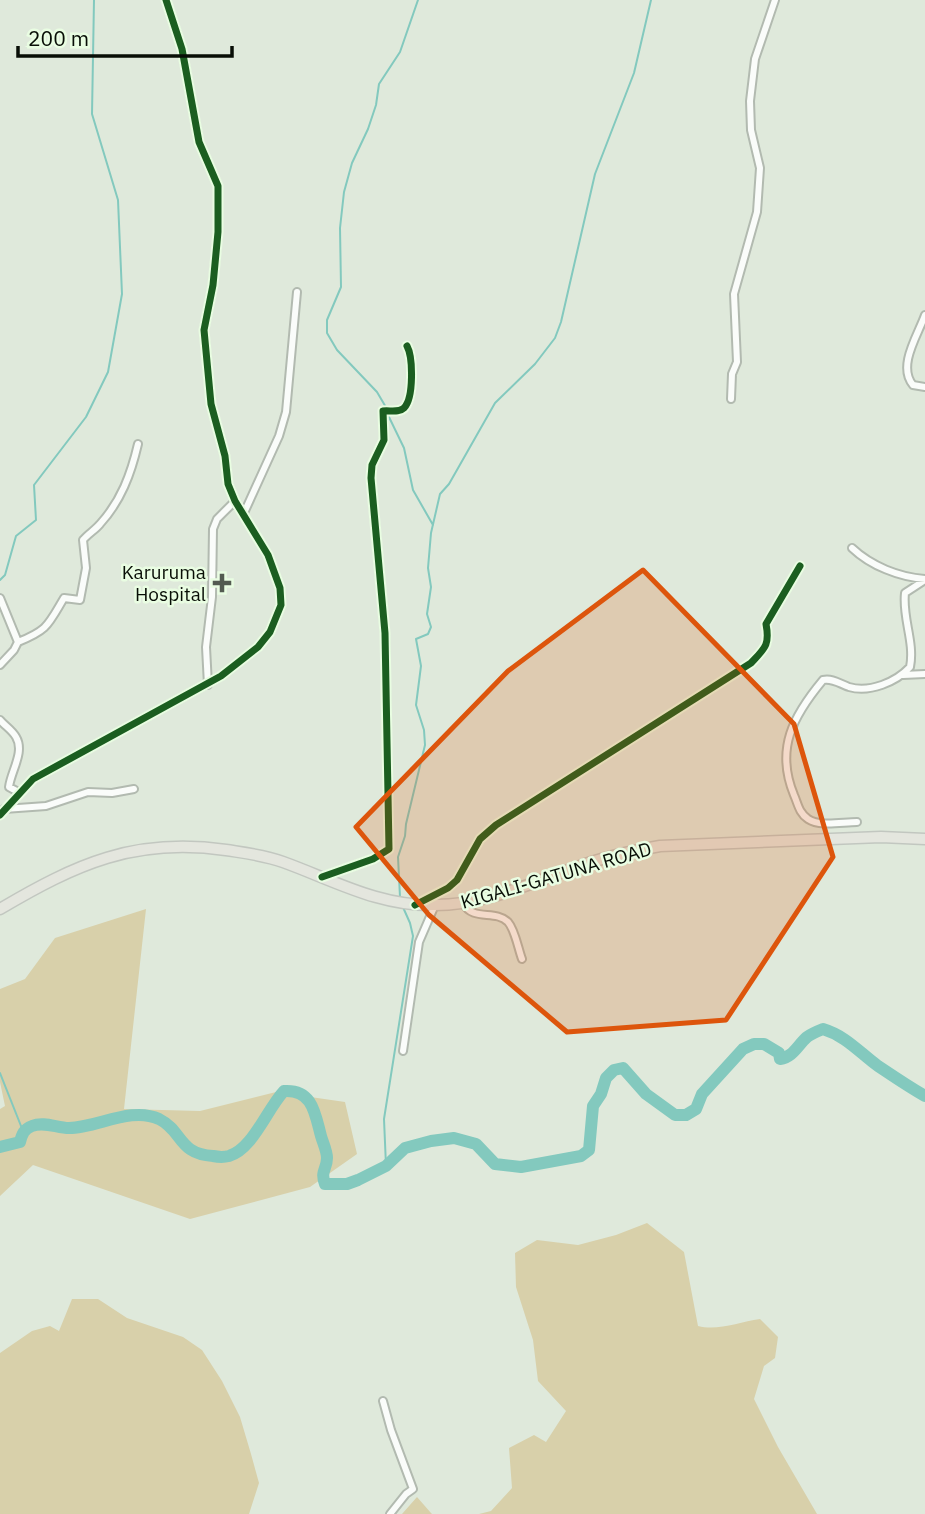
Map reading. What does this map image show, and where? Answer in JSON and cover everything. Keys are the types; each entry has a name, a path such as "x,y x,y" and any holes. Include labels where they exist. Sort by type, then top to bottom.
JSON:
{"highway":[{"name":"KIGALI-GATUNA ROAD","path":"0,909 72,869 143,848 214,849 262,856 385,901 435,905 463,903 516,891 577,867 629,851 660,846 881,837 925,839"}],"street":[{"path":"2,812 33,779 208,685 258,647 270,632 281,605 275,570 261,540 235,501 228,484 225,456 211,404 204,330 213,285 218,232 218,186 199,142 182,48 166,0"},
{"path":"732,399 732,373 737,354 734,294 757,212 760,168 751,130 750,101 755,59 775,0"},
{"path":"244,513 279,436 286,412 297,292"},
{"path":"925,315 912,347 908,374 913,385 925,387"},
{"path":"322,877 373,859 389,849 385,633 371,471 384,439 384,409 397,411 404,408 410,397 412,356 407,346"},
{"path":"0,665 18,642 41,632 48,625 64,598 80,600 86,568 83,540 100,524 120,496 129,479 138,444"},
{"path":"208,685 206,647 212,597 213,529 217,519 235,501"},
{"path":"852,548 859,555 885,569 925,580"},
{"path":"415,905 448,888 457,880 480,839 496,825 751,663 766,645 766,624 800,566"},
{"path":"857,822 818,823 807,818 798,809 785,748 796,720 823,680 830,679 852,688 874,687 901,675 910,667 912,656 905,593 925,580"},
{"path":"0,598 18,642"},
{"path":"901,675 925,674"},
{"path":"0,720 16,736 20,750 9,787 20,793"},
{"path":"2,812 46,806 88,792 112,793 134,789"},
{"path":"463,903 473,914 505,920 510,925 522,959"},
{"path":"403,1051 419,942 435,905"},
{"path":"383,1401 413,1489 390,1514"}],"highlighted area":[{"path":"643,570 794,724 833,857 726,1020 567,1032 429,915 356,827 508,671"}],"shaded area":[{"path":"146,909 124,1109 200,1111 276,1092 345,1102 357,1154 310,1187 190,1219 33,1165 0,1196 0,1109 5,1106 0,1082 0,989 25,979 55,938"},
{"path":"647,1223 684,1252 698,1326 721,1327 760,1319 778,1337 775,1358 764,1366 754,1399 817,1514 479,1514 491,1511 512,1488 509,1448 534,1435 546,1442 566,1411 538,1381 533,1340 516,1287 515,1253 537,1240 578,1245"},
{"path":"72,1299 98,1299 127,1318 183,1337 202,1350 222,1381 240,1417 251,1454 259,1483 249,1514 0,1514 0,1353 32,1331 50,1326 59,1331"},
{"path":"417,1497 432,1514 402,1514"}],"waterway":[{"path":"0,580 5,575 16,536 36,520 34,485 86,417 108,372 122,294 118,200 92,114 94,0"},
{"path":"387,409 377,392 337,350 327,333 327,320 341,287 340,228 344,192 352,163 368,129 379,84 400,52 418,0"},
{"path":"400,897 398,857 425,745 424,730 416,705 421,666 416,639 428,634 431,627 427,614 431,587 428,568 431,533 440,494 449,484 495,403 535,364 555,338 595,174 634,73 651,0"},
{"path":"388,415 404,448 413,490 433,525"},
{"path":"386,1166 384,1119 413,936 402,905"},
{"path":"0,1147 20,1142 25,1130 37,1125 80,1127 137,1115 159,1119 167,1124 193,1151 217,1157 227,1156 238,1152 245,1145 284,1091 294,1091 307,1099 314,1112 327,1155 323,1176 325,1184 347,1184 386,1166 405,1148 454,1138 476,1144 495,1164 521,1167 581,1156 589,1150 593,1106 601,1094 606,1078 614,1070 623,1068 646,1094 675,1115 686,1115 696,1109 702,1094 743,1049 754,1044 764,1044 779,1053 780,1059 792,1054 807,1037 823,1029 846,1040 878,1066 925,1096"},
{"path":"0,1073 23,1131"}],"cycle path":[{"path":"0,815 33,779 221,676 258,647 270,632 281,605 280,588 268,555 235,501 228,484 225,456 211,404 204,330 213,285 218,232 218,186 199,142 182,49 166,0"},
{"path":"322,877 373,859 389,849 385,633 371,478 372,465 384,440 383,411 402,410 410,396 411,368 407,346"},
{"path":"415,905 448,888 457,880 480,839 496,825 751,663 765,646 766,624 800,566"}],"place":[{"name":"Karuruma Hospital","path":"222,583"}]}
